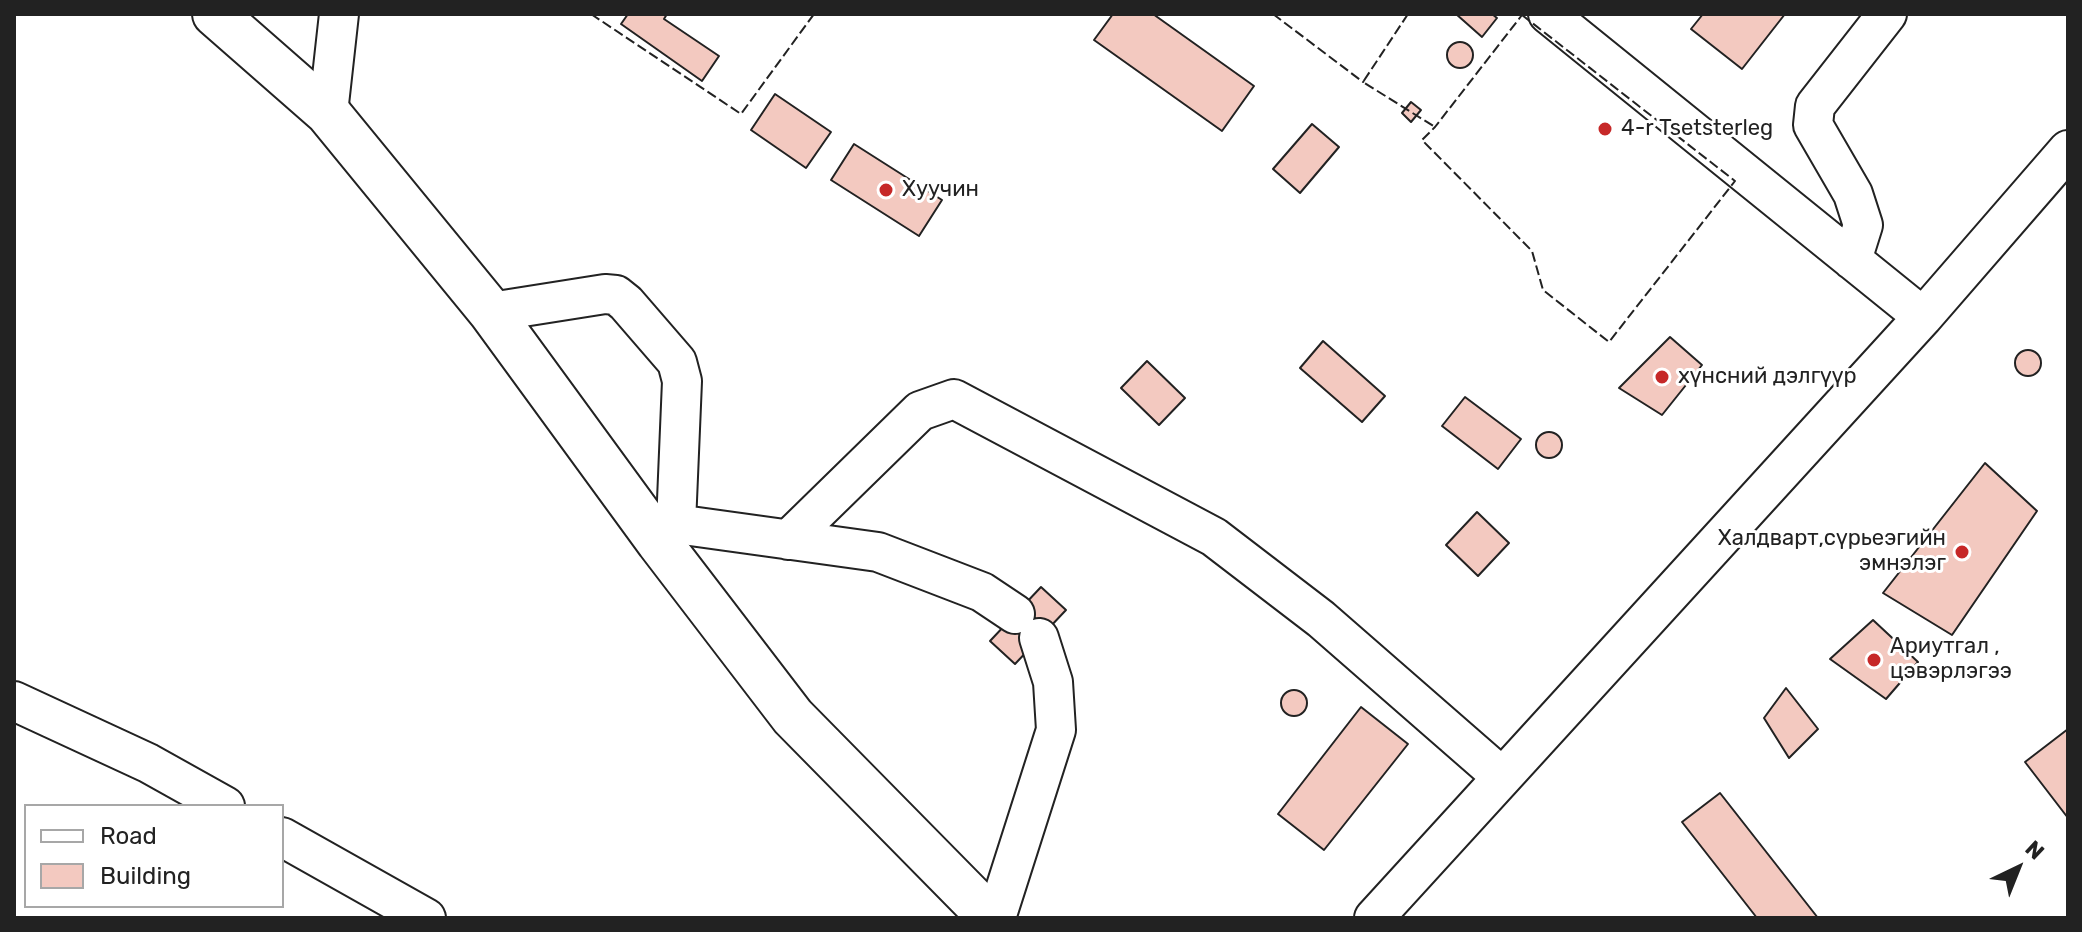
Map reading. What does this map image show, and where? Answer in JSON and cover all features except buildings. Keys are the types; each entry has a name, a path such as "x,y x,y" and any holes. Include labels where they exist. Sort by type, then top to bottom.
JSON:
{"highway":[{"path":"215,14 328,113 668,533 793,717 994,918"}],"street":[{"path":"328,113 339,14"},
{"path":"1548,14 1923,317"},
{"path":"1852,260 1863,225 1853,194 1813,125 1815,106 1887,14"},
{"path":"1374,918 1923,317 2068,150"},
{"path":"491,312 605,294 616,295 677,362 682,381 668,533 788,540 878,552 982,592 1027,626 1053,682 1056,730 994,918"},
{"path":"788,540 920,411 954,399 1214,537 1321,619 1502,777"},
{"path":"14,701 148,763 221,804"},
{"path":"284,838 426,918"}],"fence":[{"path":"591,14 741,114 814,14"},
{"path":"1273,14 1364,81"},
{"path":"1408,14 1363,82 1436,126"},
{"path":"1522,15 1735,181 1609,342 1543,290 1532,251 1422,140 1522,15"}],"place":[{"name":"4-r Tsetsterleg","path":"1605,129"},
{"name":"Хуучин","path":"886,190"},
{"name":"хүнсний дэлгүүр","path":"1662,377"},
{"name":"Халдварт,сүрьеэгийн эмнэлэг","path":"1962,552"},
{"name":"Ариутгал , цэвэрлэгээ","path":"1874,660"}]}
